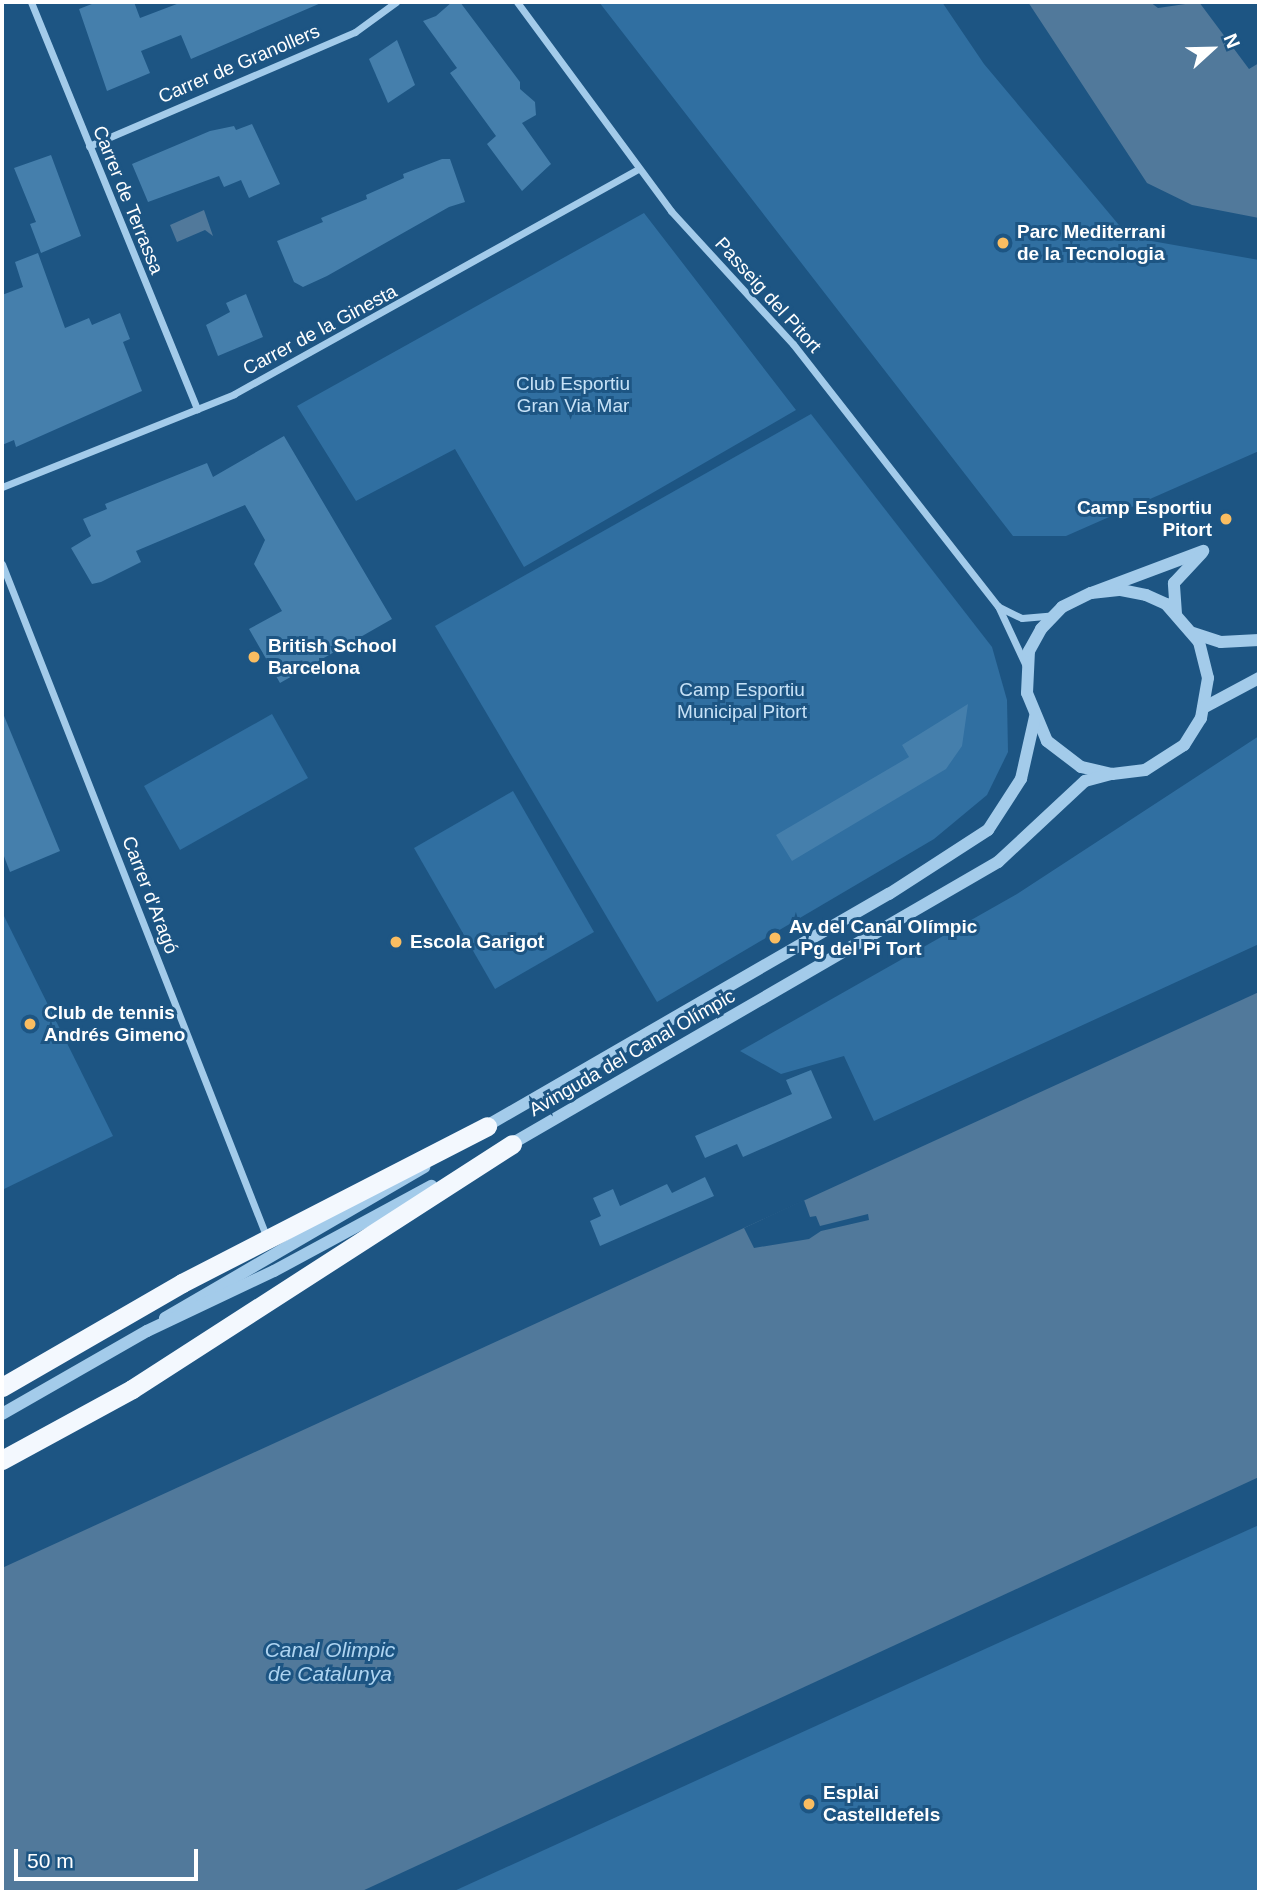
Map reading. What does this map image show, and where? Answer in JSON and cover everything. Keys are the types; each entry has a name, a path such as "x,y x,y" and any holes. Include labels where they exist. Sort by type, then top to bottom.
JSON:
{"highway":[{"path":"2,1387 268,1238 487,1126"},
{"path":"2,1460 132,1389 512,1144"}],"street":[{"name":"Carrer de Terrassa","path":"31,2 197,409"},
{"name":"Carrer de Granollers","path":"89,146 355,32 396,2"},
{"name":"Passeig del Pitort","path":"517,2 638,169 793,344 998,606 1027,668"},
{"name":"Carrer de la Ginesta","path":"2,487 197,409 415,297 638,169"},
{"path":"1091,593 1121,590 1146,595 1177,614 1193,633 1208,678 1203,708 1184,745 1145,770 1112,774 1081,767 1064,757 1047,741 1035,717 1027,668 1041,629 1055,615 1091,593 1203,551 1174,583 1177,614"},
{"name":"Carrer d'Aragó","path":"2,564 268,1238"},
{"path":"998,606 1022,618 1055,615"},
{"path":"1193,633 1221,642 1259,640"},
{"path":"1203,708 1259,678"},
{"name":"Avinguda del Canal Olímpic","path":"148,1331 190,1300 402,1182 487,1126 888,894 988,830 1021,779 1035,717"},
{"name":"Avinguda del Canal Olímpic","path":"2,1414 115,1348 274,1271 512,1144 998,862 1085,781 1112,774"}],"green space":[{"name":"Parc Mediterrani de la Tecnologia","path":"599,2 942,2 984,64 1129,237 1259,260 1259,451 1066,536 1013,536"},
{"name":"Club Esportiu Gran Via Mar","path":"644,213 796,410 524,567 455,449 356,501 297,406"},
{"name":"Camp Esportiu Municipal Pitort","path":"811,414 992,647 1007,700 1008,752 987,795 934,839 657,1002 435,626"},
{"path":"272,714 308,778 180,850 144,786"},
{"path":"1259,736 1259,944 874,1121 844,1056 781,1074 740,1051 1017,894"},
{"path":"513,791 594,932 495,989 414,848"},
{"name":"Club de tennis Andrés Gimeno","path":"2,912 113,1136 2,1190"},
{"path":"1259,1525 1259,1892 452,1892 910,1683"}],"water":[{"path":"1028,2 1150,2 1158,8 1199,2 1249,69 1259,63 1259,218 1192,205 1147,183"},
{"path":"204,210 213,236 205,230 177,242 170,225"},
{"name":"Canal Olimpic de Catalunya","path":"1259,992 1259,1477 360,1892 2,1892 2,1568"}],"pier":[{"path":"804,1200 810,1217 816,1216 820,1226 868,1214 869,1220 821,1231 809,1239 754,1248 744,1228"}],"building":[{"path":"97,2 134,2 140,18 182,2 321,3 191,59 181,35 141,51 150,73 107,91 79,9"},
{"path":"452,2 460,2 520,82 520,89 535,102 536,115 522,123 551,164 522,191 487,144 496,136 450,73 457,68 423,21 436,16"},
{"path":"397,40 415,85 388,103 369,59"},
{"path":"252,124 280,184 249,198 241,180 224,187 219,176 148,202 132,164 210,131 234,126 236,130"},
{"path":"51,155 81,236 41,253 30,224 36,222 14,168"},
{"path":"442,159 450,159 465,202 449,207 327,276 303,287 294,282 277,241 323,222 321,218 367,199 366,195 404,178 403,174"},
{"path":"38,253 65,328 89,318 92,325 120,313 130,339 123,342 142,391 16,447 14,440 2,445 2,295 23,287 15,262"},
{"path":"246,294 263,337 218,356 206,325 230,312 226,303"},
{"path":"284,436 392,619 280,683 249,629 282,611 254,564 265,540 245,505 136,551 141,562 101,582 92,584 71,548 91,536 83,519 107,509 105,504 207,463 213,477"},
{"path":"968,704 962,746 946,769 792,861 776,835 909,757 902,745"},
{"path":"2,711 60,851 10,872 2,851"},
{"path":"811,1070 832,1118 743,1157 737,1144 705,1158 695,1136 792,1094 786,1080"},
{"path":"705,1177 714,1196 600,1246 590,1221 601,1216 593,1198 613,1189 620,1206 667,1184 672,1193"}],"place":[{"name":"Parc Mediterrani de la Tecnologia","path":"1003,243"},
{"name":"Camp Esportiu Pitort","path":"1226,519"},
{"name":"British School Barcelona","path":"254,657"},
{"name":"Av del Canal Olímpic - Pg del Pi Tort","path":"775,938"},
{"name":"Escola Garigot","path":"396,942"},
{"name":"Club de tennis Andrés Gimeno","path":"30,1024"},
{"name":"Esplai Castelldefels","path":"809,1804"}]}
